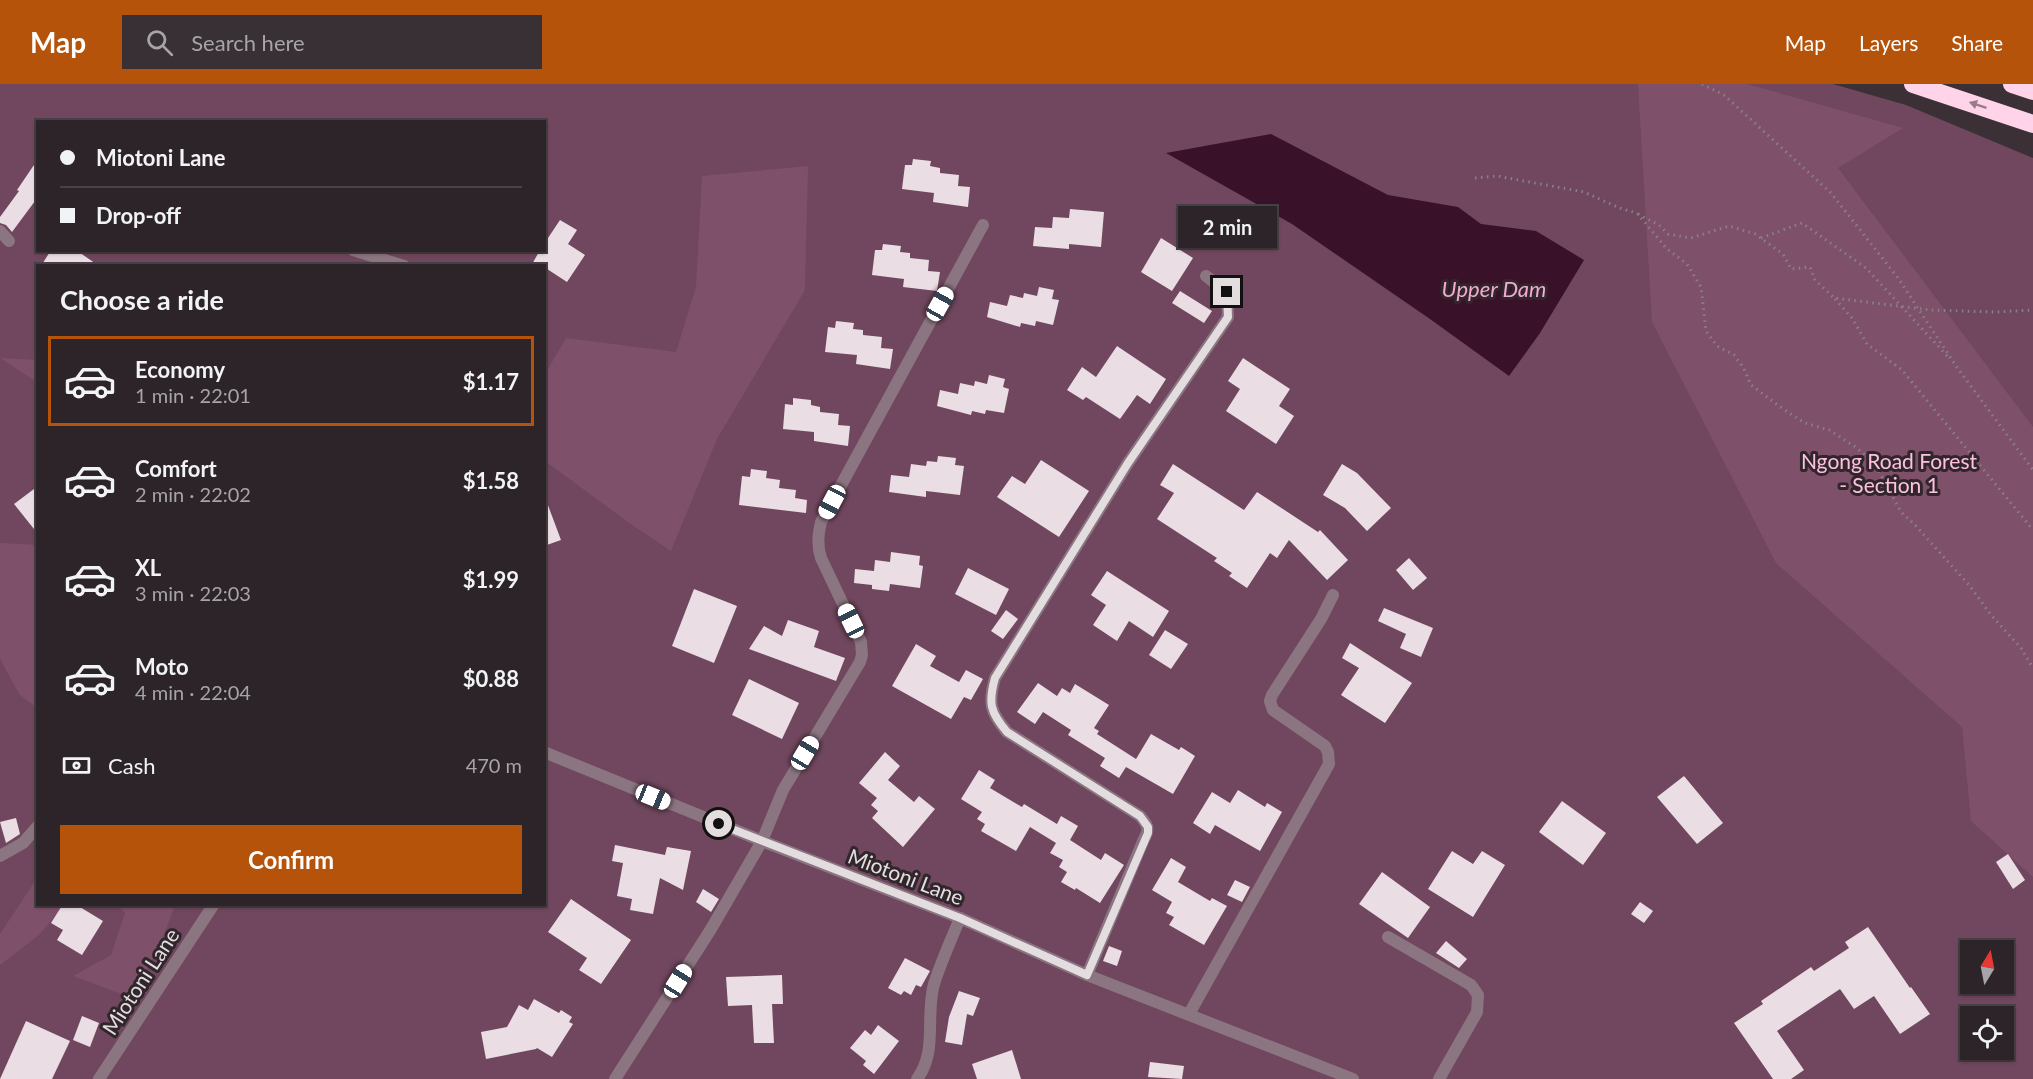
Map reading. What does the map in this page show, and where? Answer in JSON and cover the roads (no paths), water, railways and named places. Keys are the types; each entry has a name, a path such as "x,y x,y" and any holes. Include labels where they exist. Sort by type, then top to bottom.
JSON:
{"highway":[{"path":"1913,84 2033,124"},
{"path":"2012,84 2033,91"}],"street":[{"path":"615,1079 711,929 762,842 778,798 862,655 861,642 820,558 818,535 821,522 983,225"},
{"path":"359,252 398,264"},
{"path":"1087,975 1148,833 1148,827 1140,816 1007,732 995,718 992,710 992,688 995,678 1128,463 1228,317 1227,292 1206,276"},
{"path":"1189,1014 1329,764 1325,746 1273,710 1270,701 1334,595"},
{"name":"Miotoni Lane","path":"546,753 762,842 960,918 1087,975 1353,1079"},
{"path":"0,856 23,843 36,828"},
{"name":"Miotoni Lane","path":"99,1079 213,906"},
{"path":"917,1079 928,1061 929,1009 934,984 960,918"},
{"path":"1388,938 1471,985 1478,994 1477,1012 1439,1079"}],"water":[{"name":"Upper Dam","path":"1271,134 1388,195 1458,207 1481,224 1536,231 1584,260 1540,333 1509,376 1292,224 1166,153"}],"park label":[{"name":"Ngong Road Forest - Section 1","path":"1889,472"}]}
